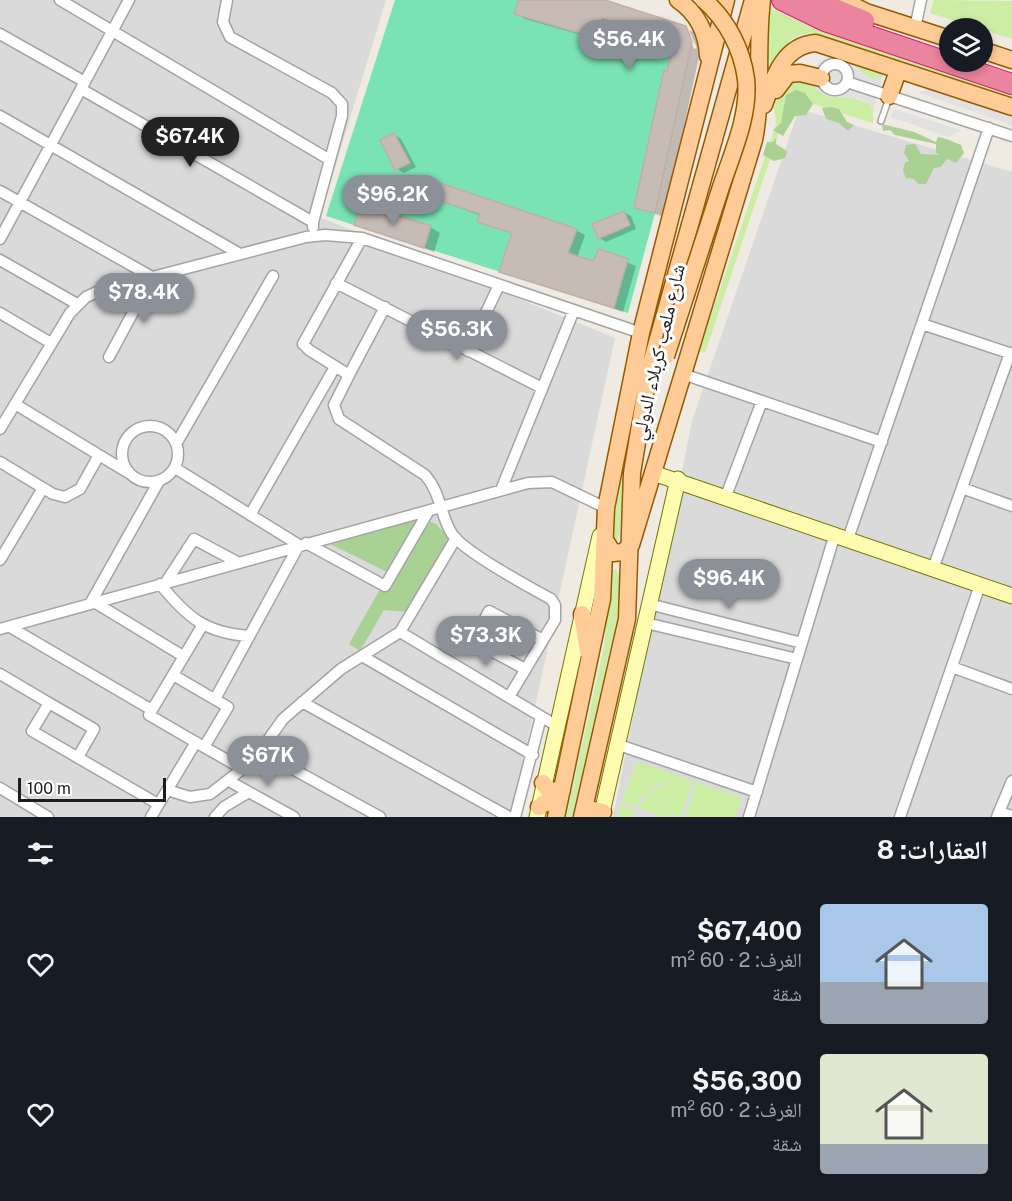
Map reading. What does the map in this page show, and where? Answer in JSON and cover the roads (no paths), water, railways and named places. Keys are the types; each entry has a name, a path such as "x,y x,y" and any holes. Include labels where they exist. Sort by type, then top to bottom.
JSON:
{"highway":[{"path":"782,0 855,32 1012,84"},
{"path":"812,0 939,46"},
{"path":"993,64 1012,70"}],"main road":[{"path":"678,0 699,21 707,48 708,69"},
{"path":"634,461 735,142 746,100 746,79 736,44 724,22 704,0"},
{"name":"شارع ملعب كربلاء الدولي","path":"559,804 602,599 606,508 641,333 726,0"},
{"name":"شارع ملعب كربلاء الدولي","path":"583,812 626,627 630,582 634,461 647,381 663,316 753,0"},
{"path":"758,120 757,43 762,0"},
{"path":"842,0 866,12 939,36"},
{"path":"604,540 613,553 623,552 631,545 754,140 758,120 778,69 801,46 822,45 1012,107"},
{"path":"993,54 1012,60"},
{"path":"890,96 898,71"},
{"path":"754,140 783,78 794,72 821,78"},
{"path":"604,570 613,567 623,570 630,582"},
{"path":"582,614 589,663"},
{"path":"543,783 559,804"},
{"path":"538,812 548,801 559,804"},
{"path":"583,812 602,815"}],"street":[{"path":"60,0 330,160"},
{"path":"0,239 129,0"},
{"path":"227,0 223,22 230,38 332,93 340,100 342,116 313,222 314,236"},
{"path":"915,28 921,0"},
{"path":"0,34 83,86 313,222"},
{"path":"835,64 846,70 847,82 841,89 832,91 824,86 821,78 827,66 835,64"},
{"path":"847,82 1012,136"},
{"path":"0,116 240,254"},
{"path":"749,817 802,643 842,537 882,442 989,128"},
{"path":"0,191 153,277"},
{"path":"0,429 77,304 99,291 314,236 344,235 362,238 641,333"},
{"path":"349,375 306,349 303,341 362,238"},
{"path":"0,260 77,304"},
{"path":"176,444 273,276"},
{"path":"110,357 153,277"},
{"path":"336,283 542,388"},
{"path":"468,351 500,285"},
{"path":"385,307 334,405 337,416 424,475 435,486 447,524 456,538 553,602 556,617 509,697"},
{"path":"501,490 574,310"},
{"path":"0,313 51,343"},
{"path":"922,324 1011,353 933,569"},
{"path":"250,514 335,367"},
{"path":"682,374 882,442"},
{"path":"726,496 762,401"},
{"path":"15,404 130,474 149,482 159,481"},
{"path":"92,603 159,481 175,468 178,458 176,444 166,431 157,427 136,430 129,437 122,456 130,474"},
{"path":"0,462 57,496 75,494 99,455"},
{"path":"175,468 303,544 385,586 428,512"},
{"path":"653,473 678,479 1012,596"},
{"path":"602,815 678,479"},
{"path":"5,628 501,490 528,483 552,482 606,508 538,812"},
{"path":"0,560 43,488"},
{"path":"962,488 1012,506"},
{"path":"167,790 190,797 210,794 243,769 260,751 283,719 302,702 341,669 400,632 456,538"},
{"path":"163,583 194,539 237,562"},
{"path":"215,699 303,544"},
{"path":"163,583 179,608 202,626 249,636"},
{"path":"900,817 980,585"},
{"path":"92,603 183,656"},
{"path":"650,604 802,643"},
{"path":"525,669 473,641 489,611 543,640"},
{"path":"646,623 797,659"},
{"path":"202,626 149,715 243,769"},
{"path":"5,628 152,710"},
{"path":"400,632 557,726"},
{"path":"362,656 533,755"},
{"path":"952,667 1012,689"},
{"path":"0,674 94,729 78,757"},
{"path":"151,817 167,790 228,707 172,675"},
{"path":"302,702 509,817"},
{"path":"49,703 32,731 158,804"},
{"path":"515,817 533,755 541,717"},
{"path":"619,745 757,792"},
{"path":"260,751 380,817"},
{"path":"229,781 294,817"},
{"path":"1012,781 998,814 1012,816"},
{"path":"0,788 48,817"},
{"path":"215,817 224,807 249,792"}],"lane":[{"path":"881,121 890,96"}]}
